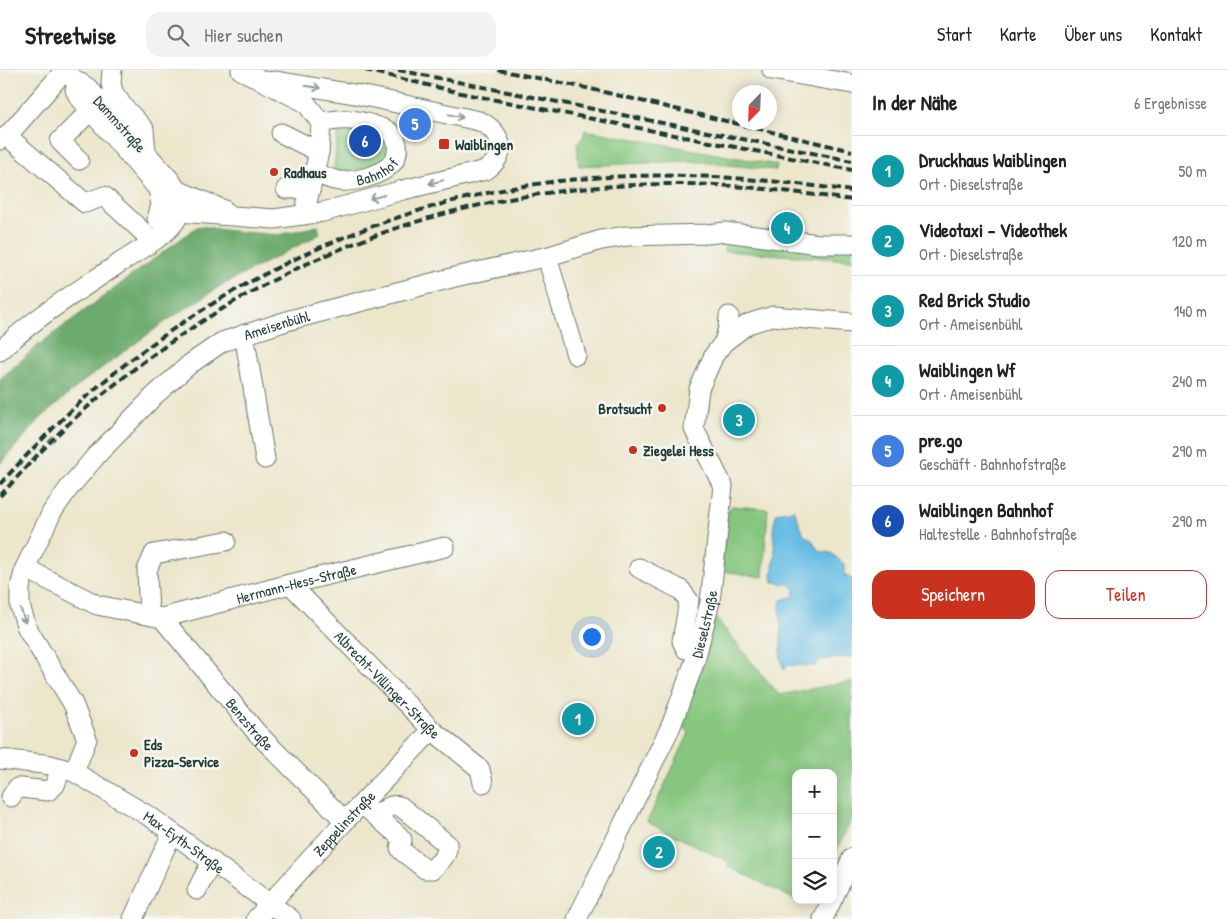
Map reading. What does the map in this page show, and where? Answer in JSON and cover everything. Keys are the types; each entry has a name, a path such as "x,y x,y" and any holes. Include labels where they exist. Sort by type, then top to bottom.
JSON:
{"street":[{"path":"64,70 4,137 14,142 85,203 104,196 145,234"},
{"name":"Dammstraße","path":"64,70 88,88 177,190"},
{"name":"Dammstraße","path":"64,70 79,97 158,189 161,200 170,210"},
{"path":"112,70 111,83 113,92 144,129 146,154"},
{"path":"240,70 306,104 321,124 319,152 304,215"},
{"path":"772,70 852,84"},
{"path":"170,210 274,219 323,212 486,170 494,165 499,156 500,145 498,136 489,125 479,121 360,95 276,80 265,82"},
{"path":"79,160 60,141 90,111"},
{"name":"Bahnhof","path":"286,189 313,180 356,180 385,170 393,162 397,154 397,142 383,128 364,122 344,119 321,124"},
{"path":"281,133 319,152"},
{"path":"177,190 237,216"},
{"path":"0,339 40,308 145,234 180,198 177,190"},
{"path":"0,351 25,329 153,241 173,223 170,210"},
{"name":"Ameisenbühl","path":"25,568 52,512 69,488 123,427 155,395 190,364 222,342 290,320 455,277 547,257 577,244 627,236 654,232 708,234 725,232 819,244 852,244"},
{"path":"547,257 576,355"},
{"name":"Dieselstraße","path":"577,919 671,726 697,651 710,602 723,486 694,429 699,389 714,355 724,342 728,328 728,316"},
{"path":"724,342 748,324 773,316 852,323"},
{"path":"244,334 265,458"},
{"path":"156,616 147,570 154,554 226,541"},
{"name":"Hermann-Hess-Straße","path":"25,568 97,604 156,616 445,546"},
{"path":"11,796 17,788 48,790 55,785 87,739 73,704 27,628 20,606 20,588 25,568"},
{"path":"639,568 681,590 689,601 682,641 686,649 697,651"},
{"name":"Albrecht-Villinger-Straße","path":"290,584 432,730 480,769 483,783"},
{"name":"Benzstraße","path":"156,616 257,733 345,821"},
{"name":"Zeppelinstraße","path":"256,919 345,821 432,730"},
{"name":"Max-Eyth-Straße","path":"0,759 36,763 67,770 152,818 290,919"},
{"path":"362,804 376,816"},
{"path":"133,919 172,833"},
{"path":"837,890 852,858"},
{"path":"197,890 212,862"},
{"path":"823,919 830,904"}],"green space":[{"path":"339,125 379,131 392,153 379,167 333,174"},
{"path":"585,130 777,165 776,170 690,161 579,166 577,144 583,137"},
{"path":"318,226 320,234 219,287 162,324 84,381 41,418 0,464 0,379 41,343 197,227 278,235"},
{"path":"726,236 852,248 852,260 724,251"},
{"path":"732,506 768,509 763,577 721,571 728,511"},
{"path":"714,616 779,695 852,681 852,818 837,850 837,769 792,769 792,898 727,866 729,862 647,822 689,733 684,727"}],"water":[{"path":"794,510 804,535 812,540 819,551 831,553 844,564 844,575 852,579 852,657 820,660 815,666 789,665 784,670 781,654 780,604 781,600 794,596 795,589 789,584 773,582 775,553 773,530 776,513"}],"railway":[{"path":"365,70 461,93 852,170"},
{"path":"398,70 852,161"},
{"path":"498,70 591,89 852,151"},
{"path":"0,484 79,403 157,340 209,306 263,275 320,248 378,224 437,205 497,191 559,181 596,178 632,176 706,177 779,182 852,191"},
{"path":"0,496 48,444 85,409 138,366 199,323 261,287 326,255 392,230 460,210 530,195 603,187 677,184 721,185 787,191 852,200"}],"place":[{"name":"pre.go","path":"415,124"},
{"name":"Waiblingen Bahnhof","path":"365,141"},
{"name":"Waiblingen","path":"444,144"},
{"name":"Radhaus","path":"274,172"},
{"name":"Waiblingen Wf","path":"787,228"},
{"name":"Brotsucht","path":"662,408"},
{"name":"Red Brick Studio","path":"739,420"},
{"name":"Ziegelei Hess","path":"633,450"},
{"name":"Druckhaus Waiblingen","path":"578,719"},
{"name":"Eds Pizza-Service","path":"134,753"},
{"name":"Videotaxi - Videothek","path":"659,852"}]}
